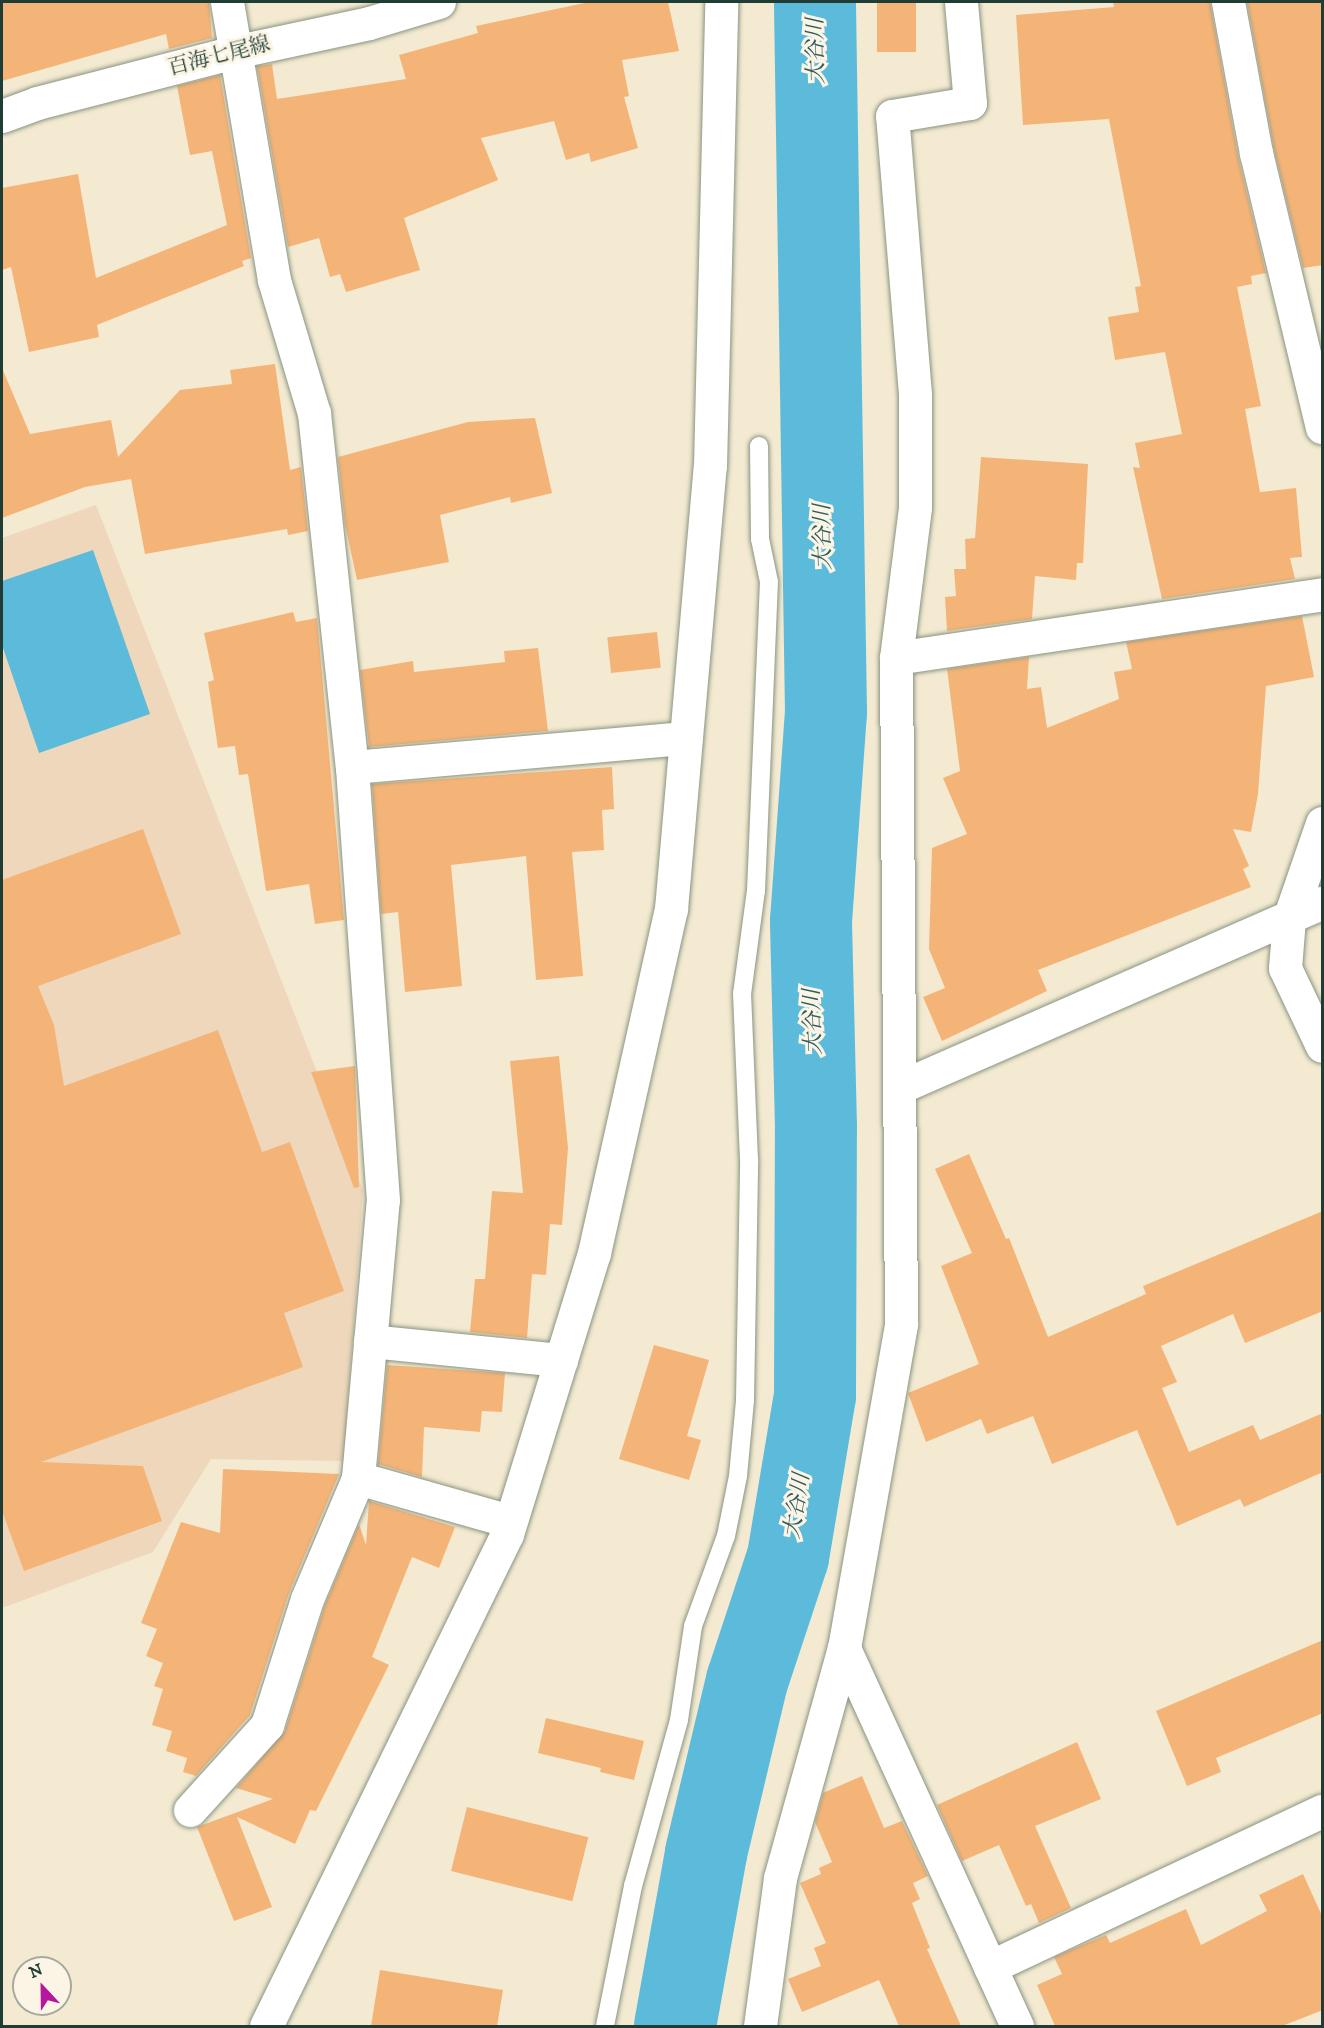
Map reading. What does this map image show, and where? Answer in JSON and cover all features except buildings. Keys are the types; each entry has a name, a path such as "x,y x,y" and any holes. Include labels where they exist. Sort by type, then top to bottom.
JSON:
{"street":[{"path":"190,1810 267,1725 307,1599 358,1478 383,1200 351,767 314,413 274,280 227,2"},
{"name":"百海七尾線","path":"2,116 37,103 234,52 369,23 439,2"},
{"path":"266,2026 510,1521 594,1253 671,909 710,466 721,2"},
{"path":"760,2026 780,1878 844,1648 902,1324 896,658 915,507 915,394 892,116 970,103 961,2"},
{"path":"1228,2 1256,153 1323,427"},
{"path":"896,658 1323,594"},
{"path":"351,767 686,738"},
{"path":"1323,823 1289,919 1285,968 1323,1046"},
{"path":"900,1087 1323,903"},
{"path":"370,1341 561,1360"},
{"path":"358,1478 510,1521"},
{"path":"844,1648 1017,2026"},
{"path":"990,1967 1323,1811"}],"lane":[{"path":"605,2026 633,1886 679,1720 693,1626 726,1536 738,1476 745,1400 749,1160 742,994 756,891 769,582 760,539 759,446"}],"shaded area":[{"path":"96,505 363,1190 344,1461 211,1459 153,1552 2,1608 2,538"}],"water":[{"path":"93,550 150,714 39,753 2,645 2,581"}],"waterway":[{"name":"大谷川","path":"675,2026 706,1853 747,1681 788,1557 815,1396 816,1127 811,921 826,713 815,2"}]}
